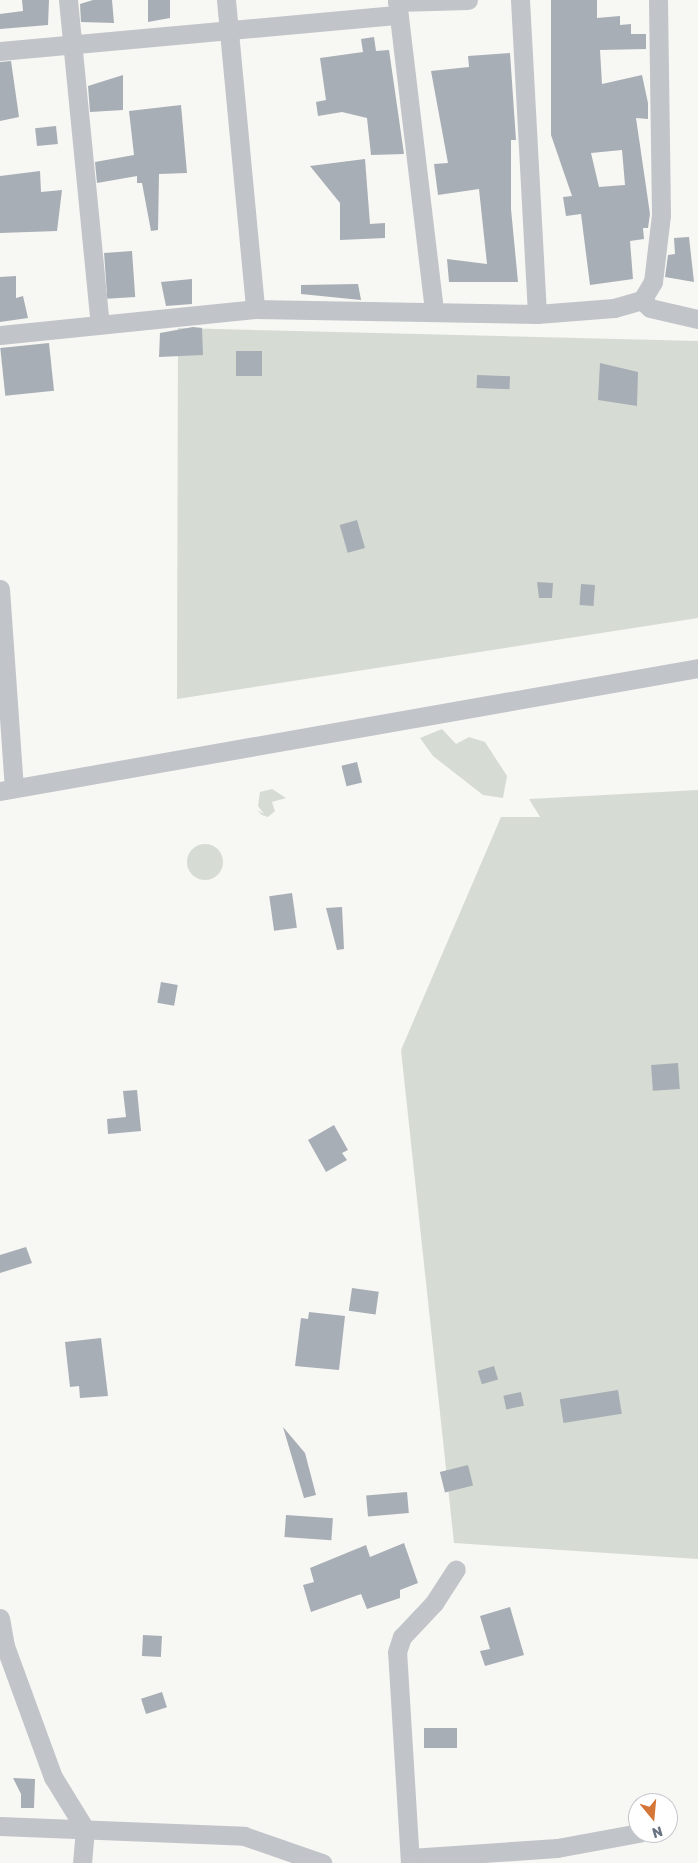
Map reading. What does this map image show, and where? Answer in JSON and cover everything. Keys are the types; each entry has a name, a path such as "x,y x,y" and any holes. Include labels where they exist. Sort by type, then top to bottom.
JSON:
{"street":[{"path":"68,0 100,324"},
{"path":"226,0 255,309"},
{"path":"0,51 228,34 397,6 468,0"},
{"path":"520,0 537,314"},
{"path":"0,336 255,309 537,314 614,308 642,300 653,282 661,215 658,0"},
{"path":"397,6 434,312"},
{"path":"642,300 650,308 698,319"},
{"path":"0,589 7,789 698,668"},
{"path":"456,1569 434,1604 402,1636 397,1652 395,1672 410,1860 557,1848 628,1835"},
{"path":"0,1618 5,1646 52,1777 86,1829 82,1863"},
{"path":"0,1826 244,1836 322,1863"}],"shaded area":[{"path":"178,328 698,341 698,618 177,699"},
{"path":"442,729 456,744 469,737 485,742 507,776 503,798 483,795 433,756 420,738"},
{"path":"272,789 286,798 272,802 275,811 268,817 262,815 257,810 264,814 258,806 260,792"},
{"path":"698,790 698,1559 454,1543 401,1050 501,817 540,817 529,799"},
{"path":"205,844 217,850 223,862 217,874 205,880 193,874 187,862 193,850"}],"building":[{"path":"22,0 49,0 48,25 0,29 0,14 23,11"},
{"path":"93,0 112,0 114,23 81,22 80,4"},
{"path":"148,0 170,0 170,18 148,22"},
{"path":"551,0 597,0 597,18 620,16 620,25 631,24 631,34 646,34 646,49 600,50 602,84 642,75 648,103 648,119 636,118 650,214 648,228 643,228 644,239 630,241 633,279 590,285 581,214 566,216 563,197 572,196 551,135","holes":["622,150 625,185 599,187 591,153"]},
{"path":"374,37 376,51 389,50 404,154 371,155 367,118 342,112 318,116 316,102 326,100 320,58 363,52 361,39"},
{"path":"510,53 516,140 511,140 511,209 518,282 449,282 447,259 487,264 479,189 438,195 434,164 448,163 431,71 469,67 468,56"},
{"path":"11,61 19,117 0,121 0,62"},
{"path":"123,75 123,110 90,112 88,86"},
{"path":"181,105 187,173 159,174 158,230 151,231 142,183 137,183 137,176 97,183 95,162 134,155 129,111"},
{"path":"56,126 58,144 37,146 35,128"},
{"path":"365,159 370,224 385,223 385,238 340,240 340,203 310,166"},
{"path":"40,171 41,192 62,190 57,231 0,233 0,176"},
{"path":"689,237 694,282 665,277 668,255 675,254 674,238"},
{"path":"132,251 135,297 107,299 104,253"},
{"path":"16,276 16,298 23,296 28,318 0,322 0,277"},
{"path":"192,279 192,304 166,306 161,282"},
{"path":"358,284 361,300 301,294 301,285"},
{"path":"193,327 202,328 203,355 159,357 160,333"},
{"path":"49,343 54,391 5,396 0,348"},
{"path":"236,351 262,351 262,376 236,376"},
{"path":"600,363 638,372 637,406 598,400"},
{"path":"477,375 510,376 510,389 477,388"},
{"path":"357,520 365,548 348,553 340,525"},
{"path":"537,582 553,583 552,598 539,598"},
{"path":"581,584 595,585 594,606 580,605"},
{"path":"357,762 362,782 347,786 341,766"},
{"path":"292,893 297,928 274,931 269,896"},
{"path":"342,907 344,949 337,950 326,908"},
{"path":"161,982 178,985 174,1006 157,1003"},
{"path":"678,1063 680,1089 653,1091 651,1065"},
{"path":"137,1090 141,1131 108,1134 107,1119 126,1117 123,1091"},
{"path":"334,1125 348,1150 342,1153 347,1160 326,1172 308,1140"},
{"path":"26,1247 32,1263 0,1273 0,1255"},
{"path":"352,1288 379,1292 376,1315 349,1311"},
{"path":"309,1312 345,1316 339,1370 295,1366 301,1318 308,1319"},
{"path":"101,1338 108,1396 80,1398 79,1386 70,1387 65,1342"},
{"path":"494,1366 498,1379 482,1384 478,1371"},
{"path":"618,1390 622,1414 563,1423 560,1399"},
{"path":"521,1392 524,1406 506,1409 503,1396"},
{"path":"283,1427 305,1453 316,1495 304,1498"},
{"path":"468,1465 473,1485 445,1492 440,1472"},
{"path":"407,1492 409,1513 368,1516 366,1496"},
{"path":"286,1515 333,1518 331,1540 284,1537"},
{"path":"404,1543 418,1583 400,1590 400,1598 367,1609 361,1594 311,1612 303,1585 314,1582 310,1568 366,1545 370,1557"},
{"path":"510,1607 524,1655 485,1666 480,1651 490,1649 480,1616"},
{"path":"143,1635 162,1636 161,1657 142,1656"},
{"path":"162,1692 167,1707 146,1714 141,1699"},
{"path":"424,1728 457,1728 457,1748 424,1748"},
{"path":"13,1778 35,1779 34,1808 21,1808 21,1794"}]}
